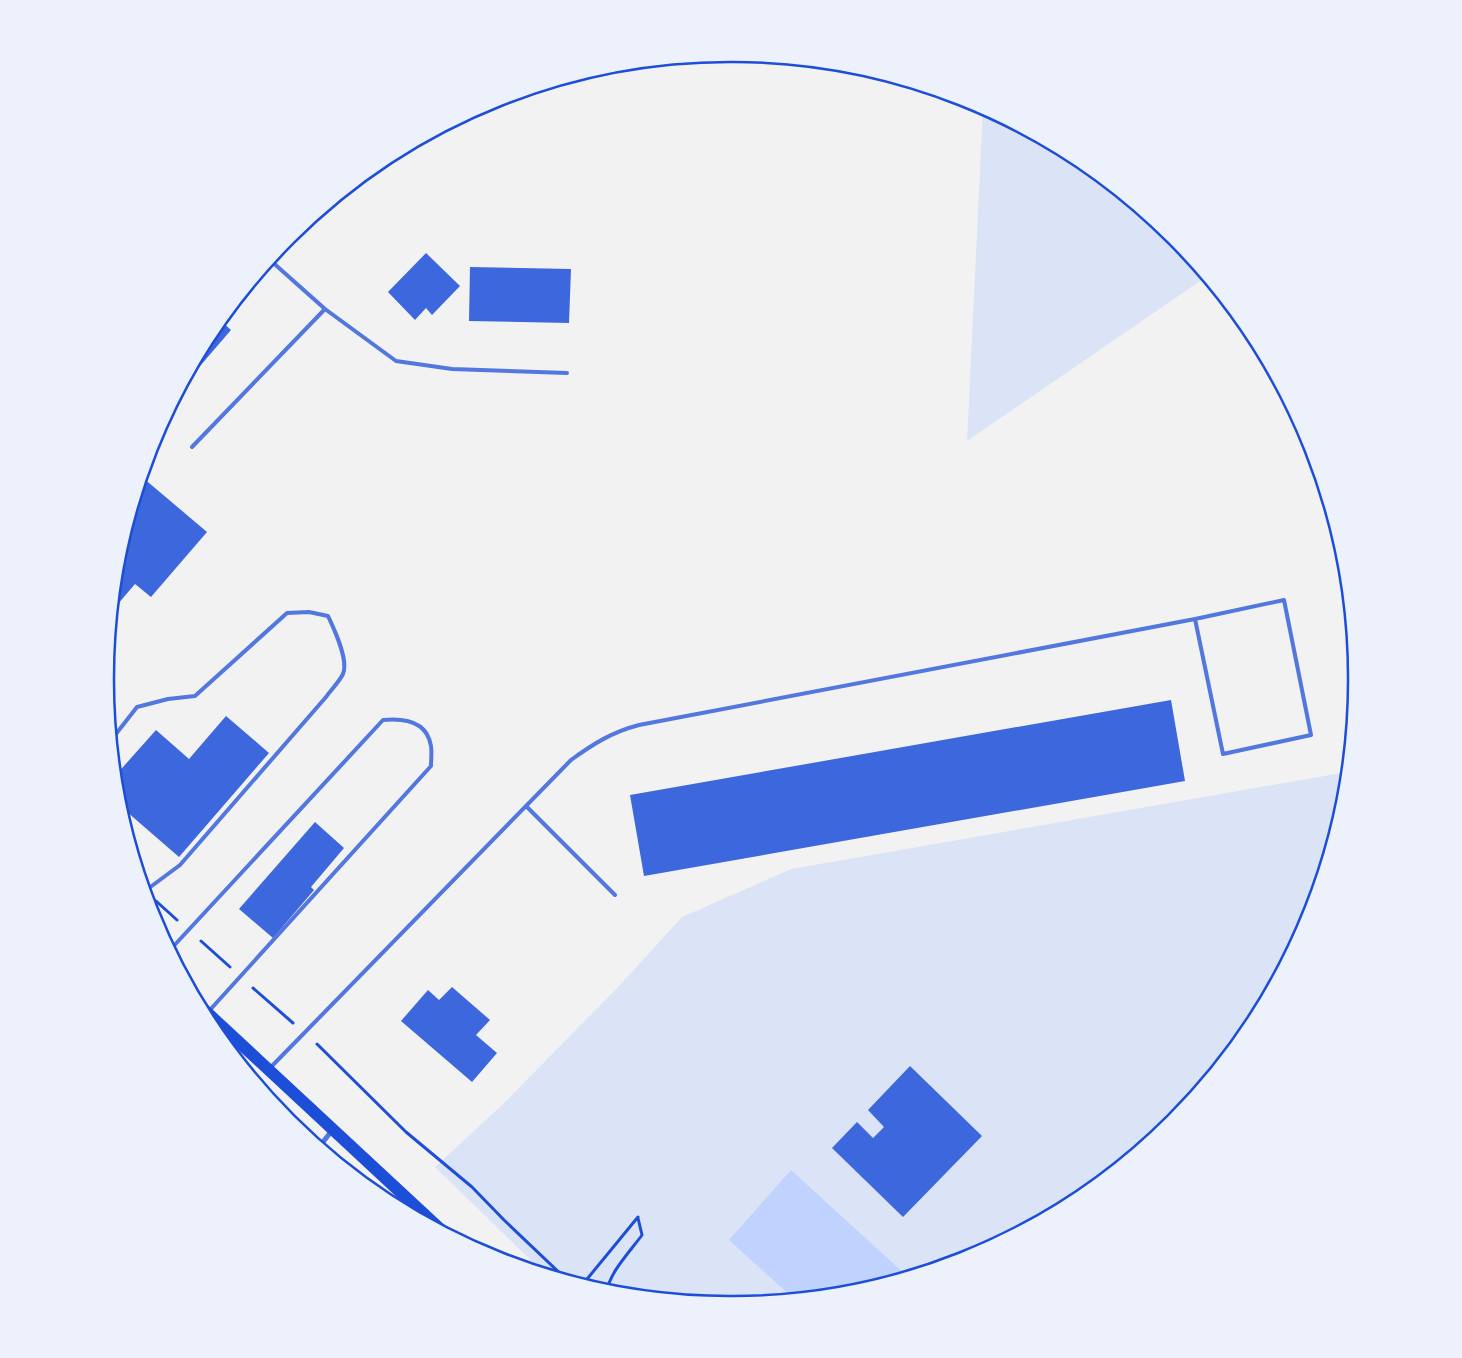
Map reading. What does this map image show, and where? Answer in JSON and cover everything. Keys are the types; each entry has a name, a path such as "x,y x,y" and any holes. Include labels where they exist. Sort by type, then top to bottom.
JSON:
{"main road":[{"path":"218,1022 422,1213"}],"street":[{"path":"323,1141 332,1129"}],"lane":[{"path":"275,264 325,309 396,361 452,369 567,373"},
{"path":"192,448 325,309"},
{"path":"269,1070 571,760 593,744 618,731 639,725 1195,619 1284,600 1311,735 1223,754 1195,619"},
{"path":"117,732 137,707 168,699 195,696 287,613 309,612 328,616 337,634 343,656 344,673 326,697 180,865 151,887"},
{"path":"175,945 383,720 402,719 422,727 431,744 431,766 241,976 208,1005"},
{"path":"526,806 614,895"}],"path":[{"path":"156,900 304,1033 406,1132 472,1187 556,1270"},
{"path":"588,1278 638,1217 642,1235 618,1267 609,1284"}],"shaded area":[{"path":"983,116 1039,145 1074,166 1106,190 1167,243 1201,280 967,441"},
{"path":"1340,773 1336,799 1326,839 1301,915 1284,952 1244,1022 1195,1085 1167,1115 1137,1143 1074,1192 1004,1232 967,1249 891,1274 851,1284 811,1290 731,1296 691,1294 611,1284 534,1263 435,1167 501,1106 621,984 682,917 791,869"}],"water":[{"path":"791,1170 901,1271 851,1284 787,1292 729,1240"}],"building":[{"path":"426,253 460,286 432,315 426,308 415,320 388,292"},
{"path":"470,267 571,269 569,323 469,321"},
{"path":"226,325 231,330 200,366"},
{"path":"147,481 207,532 151,597 135,584 120,602 126,559"},
{"path":"1171,700 1185,781 644,876 630,795"},
{"path":"226,716 269,753 179,857 130,814 121,769 156,730 189,759"},
{"path":"315,822 344,848 311,887 314,890 273,938 239,909"},
{"path":"452,987 490,1020 476,1035 497,1053 472,1082 401,1021 428,990 439,1000"},
{"path":"910,1066 982,1136 903,1217 832,1148 857,1122 873,1138 884,1127 868,1110"}]}
